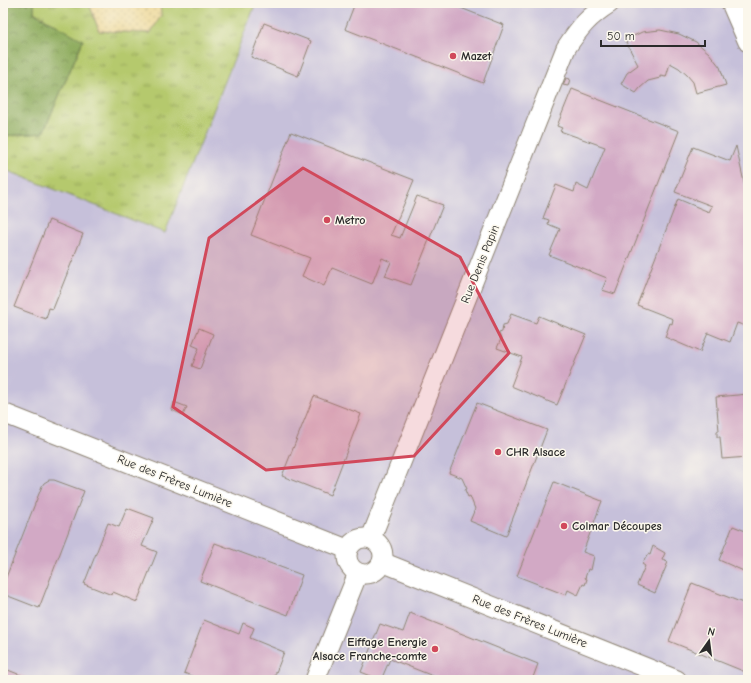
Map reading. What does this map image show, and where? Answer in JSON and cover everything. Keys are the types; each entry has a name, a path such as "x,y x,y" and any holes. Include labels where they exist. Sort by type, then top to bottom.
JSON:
{"street":[{"name":"Rue Denis Papin","path":"371,538 566,48 581,26 594,13 610,3"},
{"path":"733,5 748,42"},
{"name":"Rue des Frères Lumière","path":"3,413 347,549"},
{"path":"364,537 371,538 378,542 382,548 382,562 378,568 372,572 365,574 358,573 352,569 348,563 346,556 347,549 351,543 357,539 364,537"},
{"name":"Rue des Frères Lumière","path":"382,562 677,680"},
{"path":"316,680 358,573"}],"highlighted area":[{"path":"303,168 460,257 509,353 414,456 266,470 173,407 209,238"}],"shaded area":[{"path":"256,3 748,3 748,680 3,680 3,169 165,233"}],"green space":[{"path":"3,3 34,3 34,13 83,40 43,133 3,136"},
{"path":"34,3 89,3 99,31 151,33 160,15 160,3 256,3 165,233 3,169 3,136 43,133 83,41 34,12"}],"sand":[{"path":"89,3 160,3 161,15 151,33 99,31"}],"building":[{"name":"Mazet","path":"355,3 448,3 504,25 483,83 345,29"},
{"path":"264,23 311,41 298,76 251,57"},
{"path":"660,30 679,34 696,42 709,53 720,67 726,85 696,93 693,82 687,75 670,63 666,77 660,76 660,78 648,81 636,93 621,84 627,73 638,65 625,40 642,32"},
{"path":"566,78 570,79 568,86 563,85"},
{"path":"572,89 679,131 615,294 602,290 607,278 549,255 560,229 548,224 549,220 543,218 556,185 574,192 576,184 588,190 605,147 560,131 562,128 557,126"},
{"name":"Metro","path":"291,132 414,180 391,235 400,238 417,196 443,205 411,285 385,276 391,262 382,258 372,284 332,268 324,286 302,276 310,258 251,235"},
{"path":"736,146 745,187 748,186 746,192 748,200 748,327 737,323 730,342 708,333 700,352 665,337 673,319 637,305 678,199 709,212 712,206 675,192 693,147 730,161"},
{"path":"49,220 83,234 53,309 49,308 46,319 14,307"},
{"path":"511,314 536,323 539,316 586,335 557,405 511,386 522,357 497,348 501,339 499,333 502,332 503,325 507,324"},
{"path":"199,328 213,334 200,369 192,366 199,348 192,345"},
{"path":"748,394 748,457 722,459 720,437 717,437 717,431 719,431 716,397"},
{"path":"314,396 361,414 330,495 282,476"},
{"path":"174,402 187,407 183,415 172,410"},
{"name":"CHR Alsace","path":"477,403 547,430 506,536 470,521 475,509 470,496 468,497 465,490 467,489 462,478 449,473"},
{"path":"49,480 54,480 84,491 39,608 3,594 3,585 42,486"},
{"name":"Colmar Découpes","path":"554,482 602,501 583,552 594,556 591,570 588,569 585,578 587,579 585,585 583,584 578,595 568,590 566,595 517,576"},
{"path":"127,508 154,518 142,546 157,552 137,602 113,592 112,595 84,584 108,523 119,527"},
{"path":"733,526 748,532 748,573 719,560"},
{"path":"215,543 302,575 288,615 200,581"},
{"path":"653,546 665,553 662,560 668,562 655,593 637,585 645,566 642,564 648,554 650,555"},
{"path":"692,583 748,605 748,673 669,641"},
{"name":"Eiffage Energie Alsace Franche-comte","path":"410,613 538,664 532,680 443,680 390,659 381,680 361,672 380,624 403,632"},
{"path":"204,620 239,634 243,623 254,628 250,638 284,652 273,680 202,680 184,673"},
{"path":"3,668 33,680 3,680"}],"place":[{"name":"Mazet","path":"453,56"},
{"name":"Metro","path":"327,220"},
{"name":"CHR Alsace","path":"498,452"},
{"name":"Colmar Découpes","path":"564,526"},
{"name":"Eiffage Energie Alsace Franche-comte","path":"435,649"}]}
